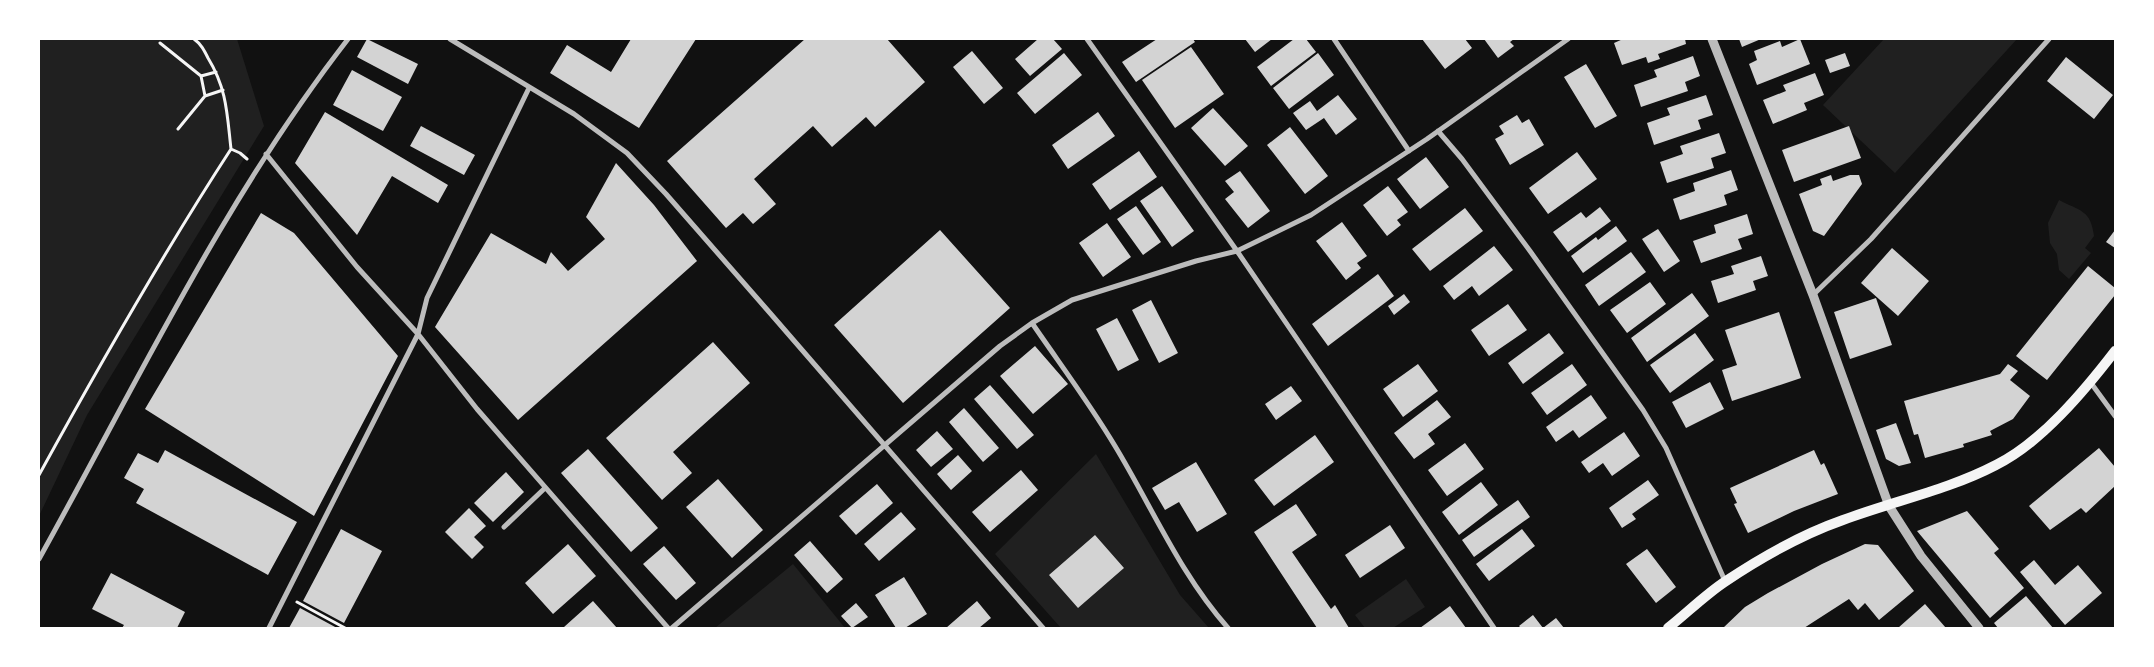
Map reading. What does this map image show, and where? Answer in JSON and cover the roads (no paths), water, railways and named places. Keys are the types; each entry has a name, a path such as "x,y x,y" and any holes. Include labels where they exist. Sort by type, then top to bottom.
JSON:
{"main road":[{"path":"1668,628 1725,581 1792,543 1843,520 1958,482 1998,465 2030,442 2091,383 2115,351"}],"street":[{"path":"40,556 188,285 266,154 323,71 348,39"},
{"path":"450,39 574,114 627,153 666,194 1043,628"},
{"path":"1087,39 1237,252 1494,628"},
{"path":"1334,39 1409,151"},
{"path":"672,628 885,447 1000,346 1032,323 1072,300 1196,261 1237,252 1311,215 1409,151 1568,39"},
{"path":"1712,39 1813,296 1889,506 1921,556 1980,628"},
{"path":"1813,296 1871,239 2049,39"},
{"path":"268,628 418,334 427,298 529,88"},
{"path":"1438,131 1462,159 1530,251 1643,410 1666,448 1725,581"},
{"path":"266,154 357,267 418,334 545,488 668,628"},
{"path":"1032,323 1116,446 1175,554 1215,614 1228,628"},
{"path":"2091,383 2115,416"},
{"path":"504,527 545,488"}]}
